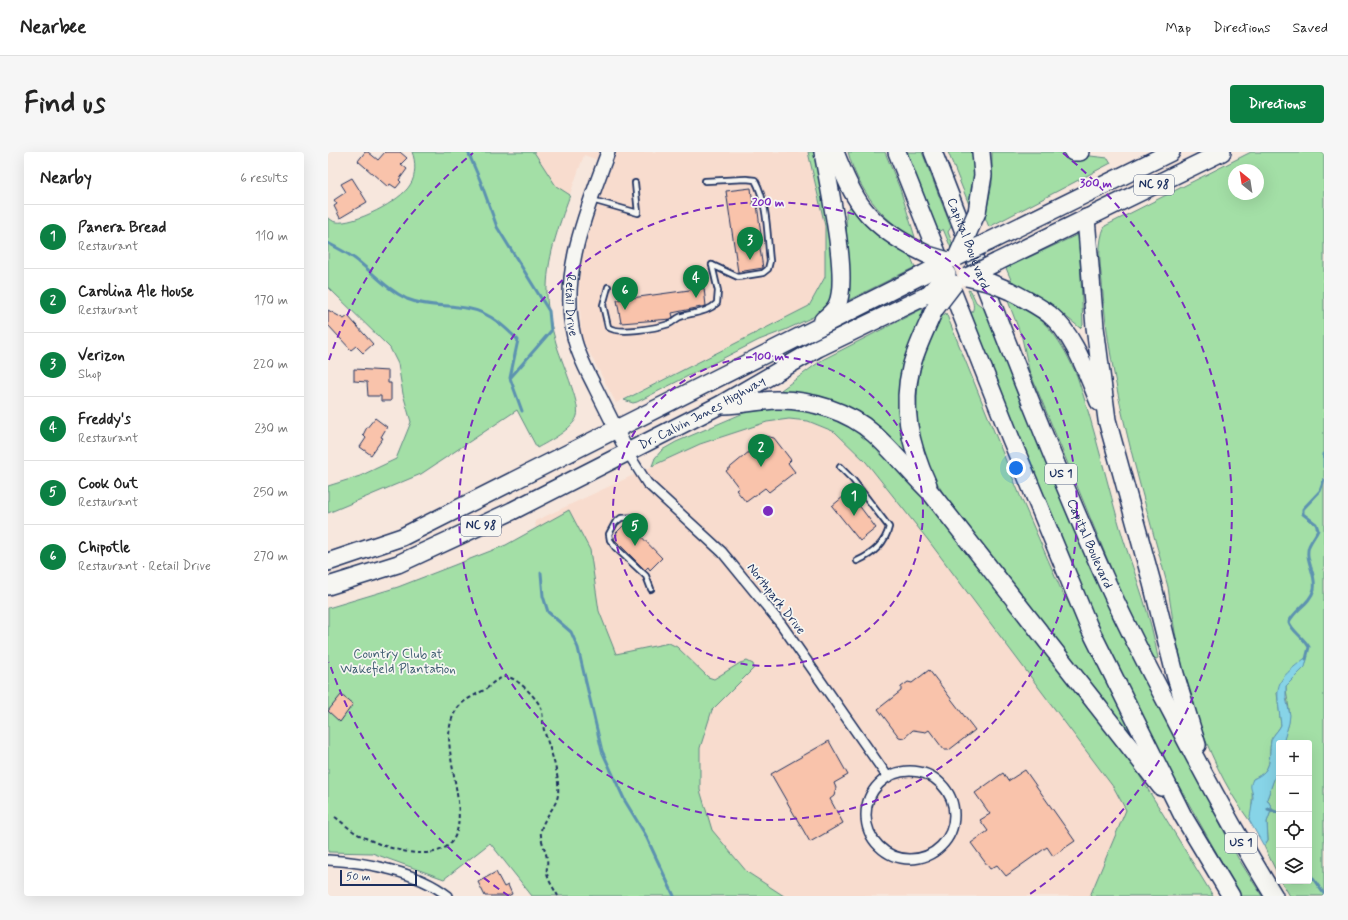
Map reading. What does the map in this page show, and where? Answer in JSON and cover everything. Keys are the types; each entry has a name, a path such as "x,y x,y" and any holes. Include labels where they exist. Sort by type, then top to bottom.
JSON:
{"highway":[{"path":"799,336 833,311 840,295 840,257 823,152"},
{"path":"835,152 855,198 869,216 888,234 928,255 1010,291 1050,315 1062,328 1084,367 1107,420"},
{"name":"US 1","path":"897,152 1067,576 1089,627 1183,816 1231,896"},
{"name":"Capital Boulevard","path":"933,152 1064,482 1099,565 1131,635 1210,787 1238,838 1274,896"},
{"path":"931,493 911,443 907,406 911,368 931,303 958,269 977,212 983,175 982,152"},
{"path":"1073,152 1080,152"},
{"name":"NC 98","path":"958,269 988,242 1171,152"},
{"name":"NC 98","path":"958,269 997,262 1222,152"},
{"path":"1086,218 1095,328 1107,420 1152,583 1175,674 1210,787"},
{"name":"Dr. Calvin Jones Highway","path":"328,562 402,537 922,274 958,269"},
{"name":"Dr. Calvin Jones Highway","path":"328,586 398,564 512,511 720,405 818,348 931,303"},
{"path":"720,405 775,400 795,401 819,406 850,416 874,434 909,472 931,493 1183,816"}],"street":[{"name":"Retail Drive","path":"608,152 577,243 570,277 570,310 574,337 584,363 628,453"},
{"name":"Northpark Drive","path":"628,453 647,483 722,552 772,613 820,678 886,776"},
{"path":"903,770 923,772 936,779 947,789 954,808 953,823 948,837 935,851 916,859 896,857 887,853 872,840 865,821 867,802 877,784 886,776 903,770"},
{"path":"328,860 347,861 384,868 418,880 448,896"}],"lane":[{"path":"608,287 603,305 608,327 612,331 630,331 669,324 681,316 711,310 717,303 718,297 712,265 738,277 763,273 768,269 770,261 764,209 760,192 755,180 746,179 705,182"},
{"path":"591,200 638,213 635,184"},
{"path":"840,467 853,480 889,527 887,538 871,554 857,561"},
{"path":"637,517 621,518 615,523 609,534 610,540 615,547 646,576 651,589"}],"path":[{"path":"335,817 355,833 400,850 433,853 450,845 456,838 460,828 460,816 449,749 450,723 454,711 462,702 486,689 493,682 504,677 513,678 539,704 544,730 555,763 558,796 541,830 541,836 548,861 547,874 558,896"}],"shaded area":[{"path":"425,152 808,152 825,226 825,277 809,306 616,403 581,337 579,280 583,249 597,204 612,165 584,155 553,242"},
{"path":"789,419 808,421 835,432 866,462 928,540 1114,788 1147,848 1197,896 674,896 543,596 535,521 700,444 767,422"}],"green space":[{"path":"412,152 534,152 556,186 570,195 557,232 548,269 547,301 558,350 576,402 577,416 571,426 537,448 517,410 421,474 328,513 328,486 360,476 396,459 411,422 403,394 398,364 390,348 328,287 328,218 334,222 354,220 376,211 397,198 412,182 415,164"},
{"path":"808,152 820,152 832,227 835,293 826,307 817,315 759,340 637,402 633,403 624,400 809,306 825,277 825,226"},
{"path":"848,152 885,152 900,189 915,237 891,222 872,202 857,178"},
{"path":"905,152 922,152 951,227 948,232 953,245 951,248 943,229 938,232 935,230"},
{"path":"948,152 974,152 975,172 970,207"},
{"path":"992,152 1055,152 1108,158 1111,163 989,227 985,217 992,184"},
{"path":"1251,152 1324,152 1324,896 1290,896 1283,884 1312,884 1312,740 1284,740 1289,717 1286,686 1305,667 1277,693 1281,725 1271,739 1270,759 1267,768 1260,776 1253,779 1251,816 1249,820 1232,795 1218,767 1205,739 1194,709 1178,648 1168,587 1137,474 1111,359 1100,261 1102,232 1105,226"},
{"path":"850,207 868,225 909,253 915,267 848,300 846,210"},
{"path":"1079,234 1083,325 1080,328 1048,302 1012,282 1006,268"},
{"path":"968,290 971,291 976,302 985,309 1114,620 1238,858 1262,896 1241,896 1159,751 1094,621 969,315 972,312 973,306"},
{"path":"1012,300 1035,315 1052,332 1059,341 1077,376 1090,416 1123,538 1147,612 1155,642 1158,658 1156,659 1150,653 1116,586 1111,568 1029,370 1022,338 1008,301"},
{"path":"922,309 924,313 909,456 873,424 799,394 781,390 822,360"},
{"path":"946,313 1021,498 1063,594 1077,616 1141,747 1136,749 970,533 936,481 921,444 917,422 917,398 922,362 930,335 935,325"},
{"path":"766,407 804,407 852,424 912,481 1130,760 1213,896 1090,896 1126,810 1114,788 928,540 866,462 835,432 808,421 789,419 767,422 700,444 652,466 655,458 662,450 676,442 746,412"},
{"name":"Country Club at Wakefield Plantation","path":"569,510 590,550 599,611 616,654 669,643 677,647 708,677 714,679 740,663 747,661 753,664 754,668 712,710 700,748 700,790 712,830 747,872 784,896 532,896 490,843 444,879 372,853 328,852 328,608 398,587 506,545"},
{"path":"1276,772 1276,871 1264,846 1268,840 1267,822 1272,808 1267,799"}],"water":[{"path":"1308,656 1305,667 1286,686 1286,698 1290,715 1289,723 1284,740 1276,740 1276,774 1267,799 1272,808 1267,822 1268,840 1264,846 1249,820 1253,798 1251,785 1253,779 1260,776 1264,772 1269,763 1271,739 1281,725 1278,701 1279,685 1282,679 1296,665"}],"building":[{"path":"365,152 368,152 378,160 385,152 400,152 407,158 401,164 407,169 399,180 401,182 396,188 390,184 388,187 358,161"},
{"path":"352,178 367,202 340,218 334,206 337,204 334,200 346,192 341,184"},
{"path":"751,188 753,205 757,204 761,235 758,236 763,268 738,272 726,191"},
{"path":"704,288 706,306 672,313 673,317 671,319 621,323 617,300"},
{"path":"328,310 344,319 348,316 373,344 363,353 356,346 351,350 328,325"},
{"path":"354,369 388,371 388,383 391,383 391,401 381,401 381,396 368,396 367,382 354,381"},
{"path":"375,418 387,427 381,437 383,438 371,455 360,447 366,438 363,435 366,429"},
{"path":"765,436 774,438 791,460 788,463 795,472 769,492 765,488 746,502 736,490 739,488 726,471 750,451 748,449"},
{"path":"849,492 876,528 860,541 832,506"},
{"path":"624,525 632,527 662,558 650,570 648,567 645,570 614,539 617,534 616,533"},
{"path":"929,670 975,730 949,750 944,750 929,730 926,732 913,730 904,738 899,737 878,709 901,691 901,687 908,682 912,683"},
{"path":"341,695 353,704 340,722 328,711"},
{"path":"829,741 848,775 834,783 836,788 834,796 830,799 843,823 810,842 771,774"},
{"path":"1025,770 1075,841 1053,856 1047,847 1006,876 997,865 990,869 971,843 988,831 980,820 990,814 975,793 1003,773 1008,781"},
{"path":"496,872 504,887 508,885 512,894 508,896 485,896 478,882"}],"waterway":[{"path":"468,152 497,227 549,311 551,331 511,377"},
{"path":"328,243 352,256 388,287 407,299 426,304 476,310 498,322 505,328 518,340 510,378 522,411"},
{"path":"1324,454 1324,467"},
{"path":"1306,659 1309,647 1289,622 1295,613 1306,603 1314,589 1314,578 1309,562 1308,551 1309,546 1318,530 1316,524 1303,514 1303,509 1320,491 1324,480"},
{"path":"541,573 543,596 548,612 571,632 578,648 602,751 625,801 645,834 674,896"},
{"path":"1268,809 1276,812"},
{"path":"1312,877 1324,894"}],"place":[{"name":"Verizon","path":"750,260"},
{"name":"Freddy's","path":"696,298"},
{"name":"Chipotle","path":"625,310"},
{"name":"Carolina Ale House","path":"761,467"},
{"name":"Panera Bread","path":"854,516"},
{"name":"Cook Out","path":"635,546"}]}
